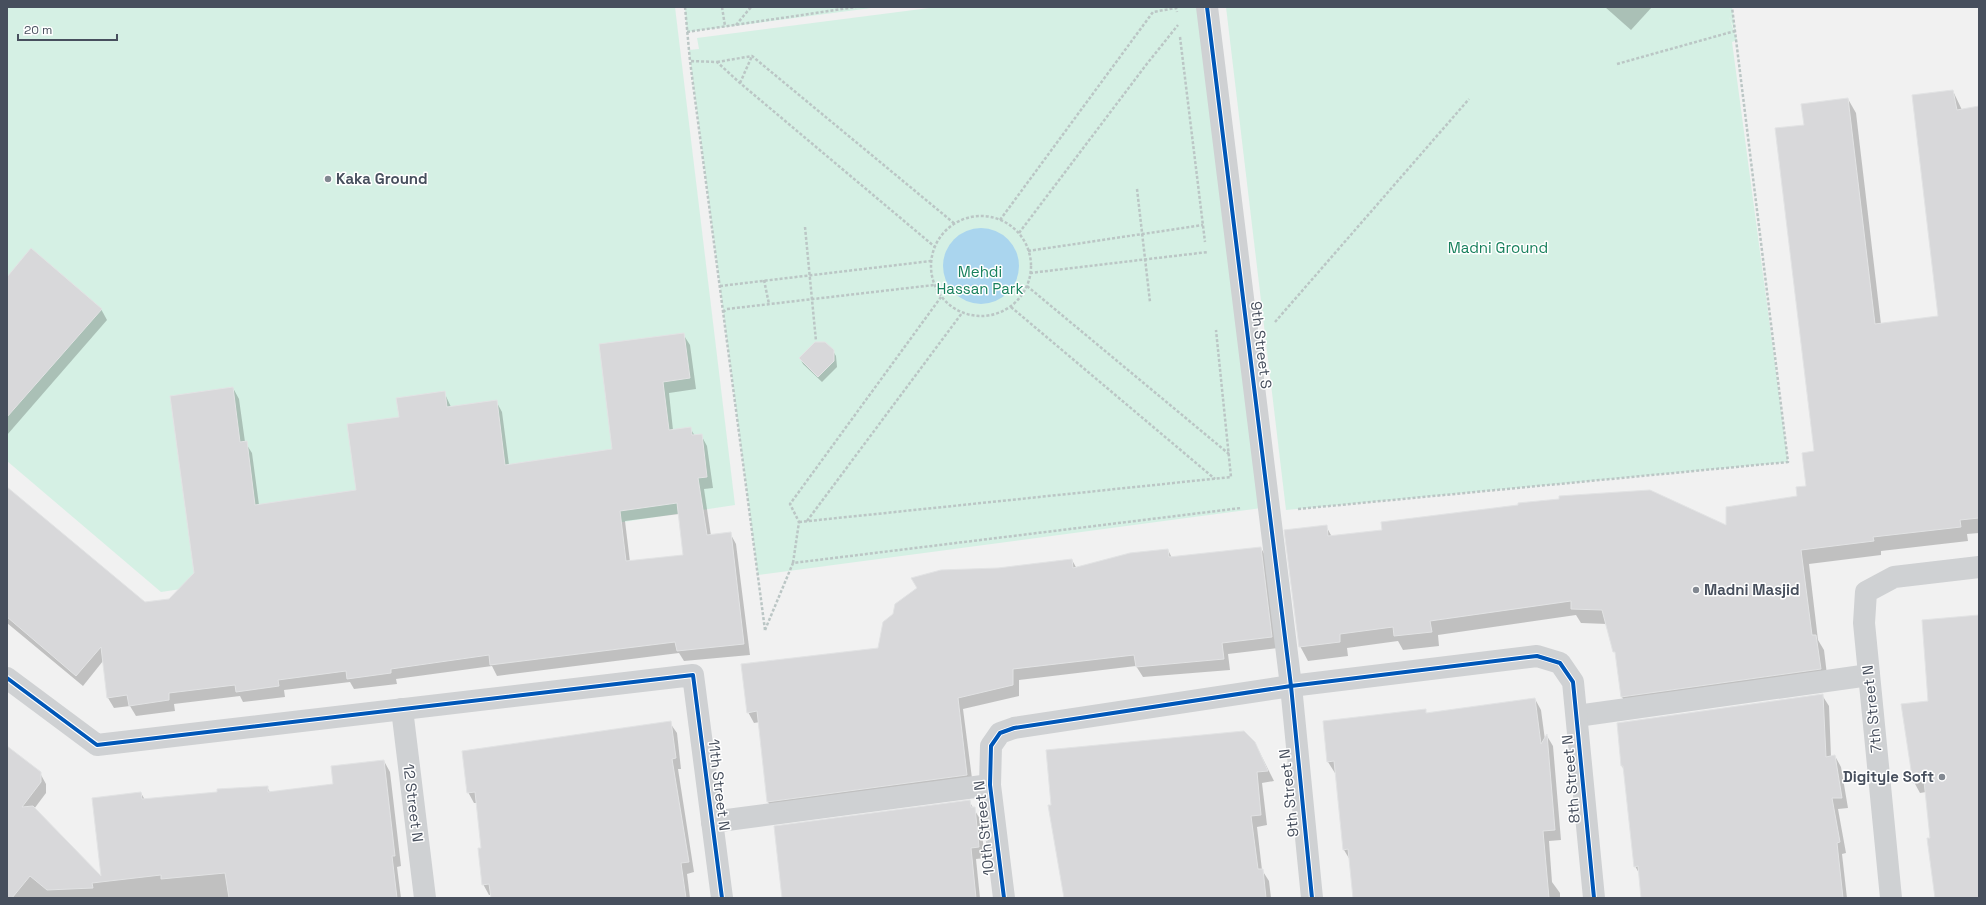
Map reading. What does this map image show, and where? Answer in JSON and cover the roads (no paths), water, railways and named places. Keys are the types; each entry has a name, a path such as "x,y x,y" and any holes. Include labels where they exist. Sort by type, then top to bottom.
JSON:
{"street":[{"name":"9th Street S","path":"1207,7 1291,686"},
{"name":"7th Street N","path":"1891,898 1864,623 1866,592 1894,577 1979,567"},
{"name":"8th Street N","path":"1291,686 1537,656 1560,663 1573,682 1594,898"},
{"name":"11th Street N","path":"402,709 693,675 722,898"},
{"path":"1577,716 1869,675"},
{"path":"7,678 97,745 402,709"},
{"name":"10th Street N","path":"1004,898 990,785 992,746 1000,734 1014,728 1291,686"},
{"name":"9th Street N","path":"1291,686 1312,898"},
{"name":"12 Street N","path":"402,709 426,898"},
{"path":"712,822 990,785"}],"water":[{"path":"981,228 996,231 1008,239 1016,251 1019,266 1016,281 1008,293 996,301 981,304 966,301 954,293 946,281 943,266 946,251 954,239 966,231"}],"place":[{"name":"Kaka Ground","path":"328,179"},
{"name":"Madni Masjid","path":"1696,590"},
{"name":"Digityle Soft","path":"1942,777"}],"park label":[{"name":"Madni Ground","path":"1498,248"},
{"name":"Mehdi Hassan Park","path":"980,280"}]}
